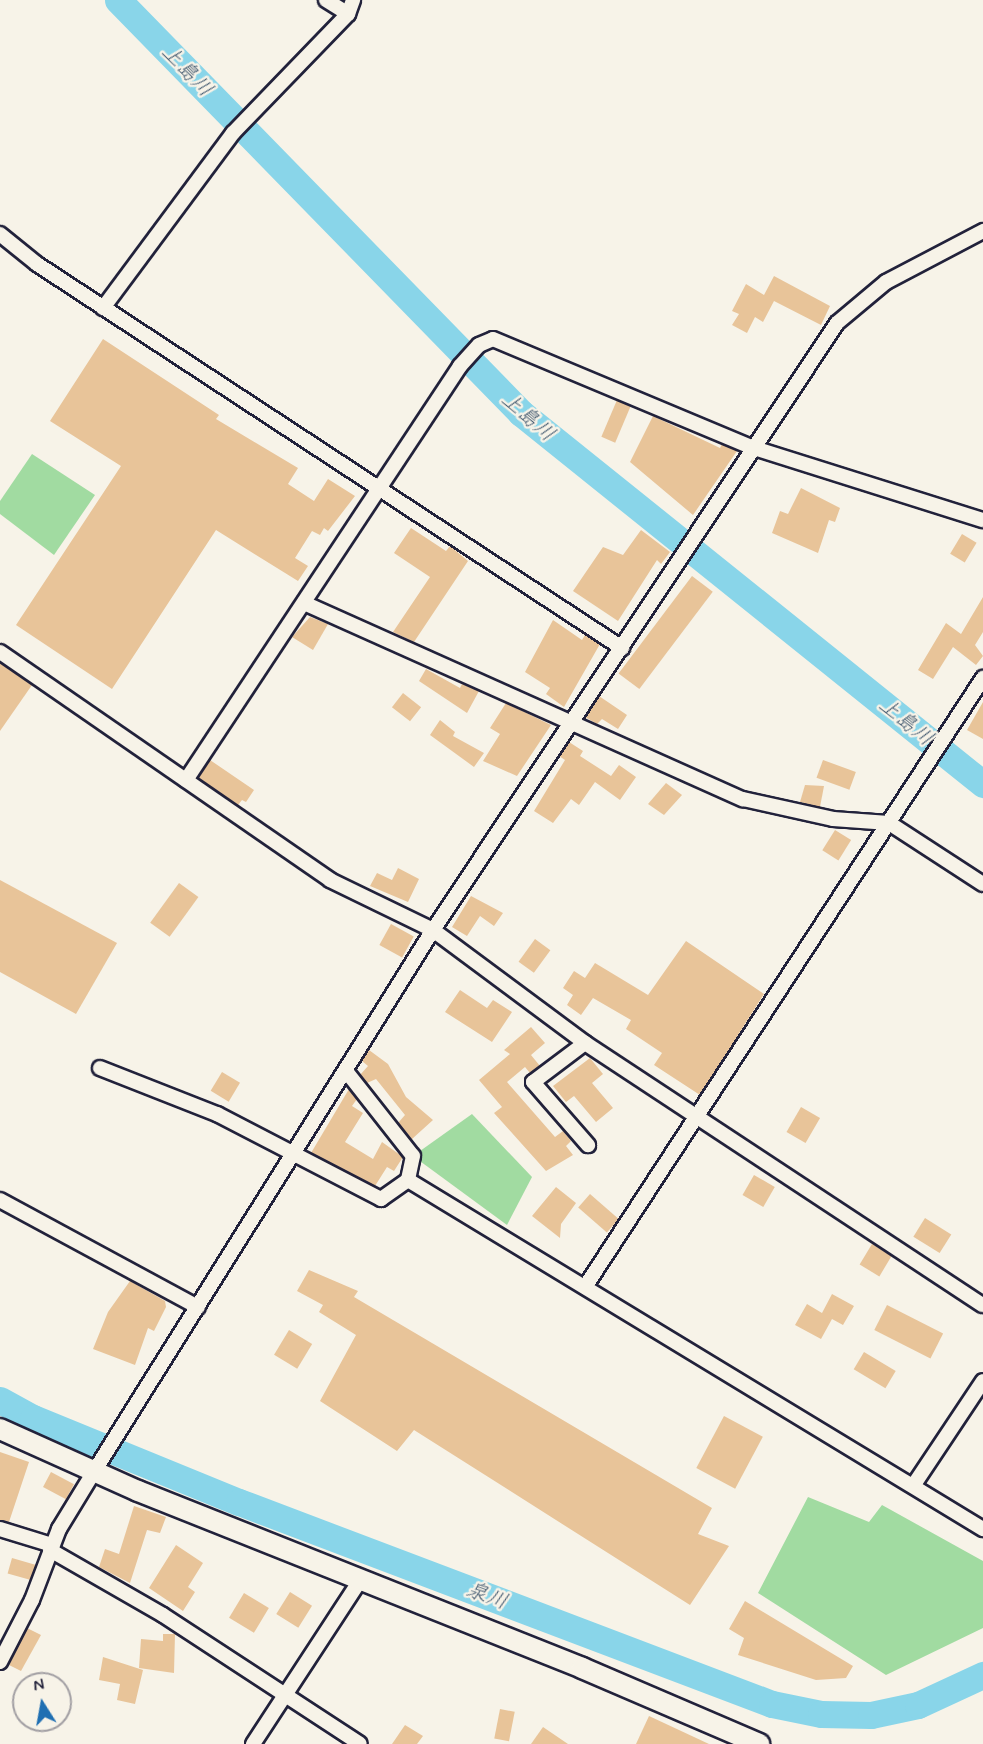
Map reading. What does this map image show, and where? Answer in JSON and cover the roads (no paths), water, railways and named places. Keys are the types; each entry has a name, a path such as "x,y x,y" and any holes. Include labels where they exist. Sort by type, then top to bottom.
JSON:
{"street":[{"path":"326,0 348,14"},
{"path":"103,308 233,133 348,14 353,0"},
{"path":"0,1662 32,1600 51,1547 95,1471 433,930 573,723 837,323 886,282 983,231"},
{"path":"0,234 103,308 622,648"},
{"path":"186,780 460,366 478,345 503,340 754,448 983,520"},
{"path":"304,603 743,799 833,819 889,823 983,884"},
{"path":"0,652 330,880 433,930 585,1043 983,1305"},
{"path":"585,1287 983,678"},
{"path":"585,1043 533,1082 588,1145"},
{"path":"100,1068 217,1114 292,1156 381,1199 408,1180 413,1156 346,1071"},
{"path":"408,1180 983,1529"},
{"path":"0,1200 198,1307"},
{"path":"912,1486 983,1381"},
{"path":"0,1429 95,1471 759,1744"},
{"path":"0,1529 51,1547 286,1694 360,1744"},
{"path":"253,1744 361,1579"}],"waterway":[{"name":"上島川","path":"118,0 521,413 983,784"},
{"name":"泉川","path":"0,1400 33,1418 239,1502 772,1704 821,1714 871,1715 918,1705 983,1675"}]}
